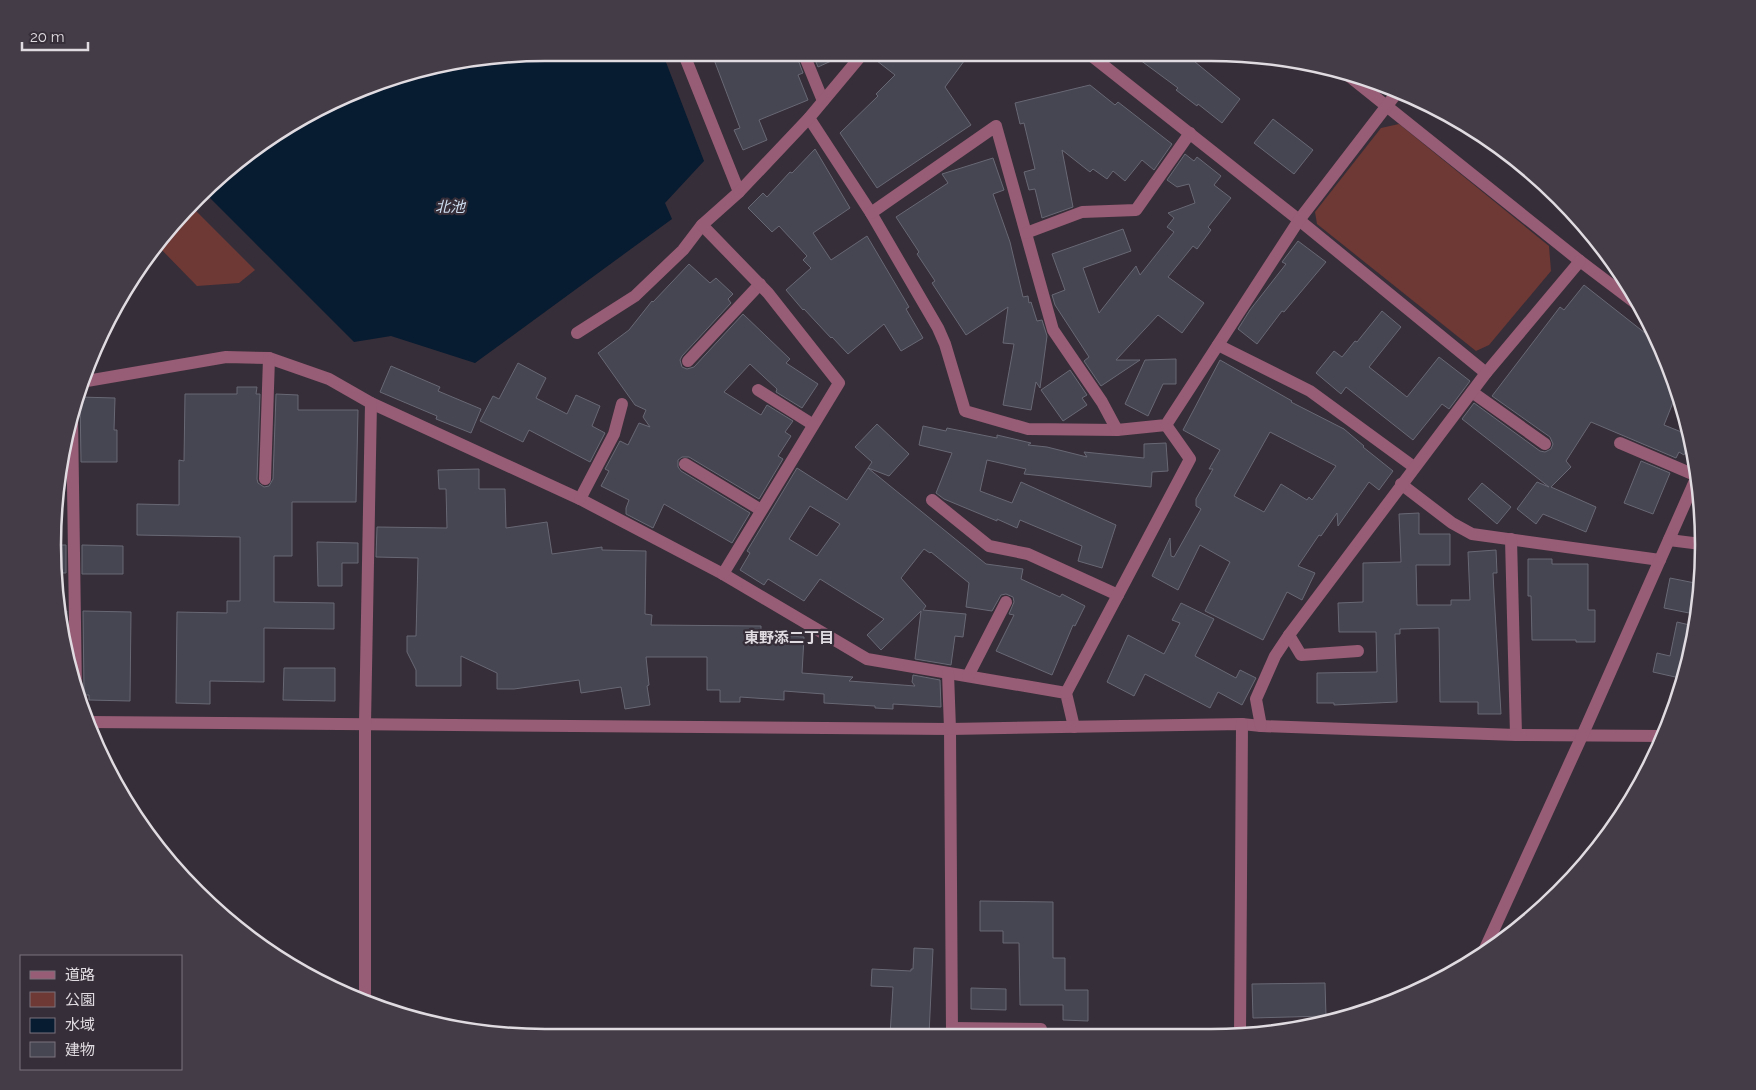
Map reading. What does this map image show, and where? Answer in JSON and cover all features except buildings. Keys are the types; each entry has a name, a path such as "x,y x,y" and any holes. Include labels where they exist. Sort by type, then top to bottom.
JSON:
{"street":[{"path":"687,61 740,192"},
{"path":"807,61 823,101"},
{"path":"577,333 635,296 683,250 702,225 740,192 809,118 857,61"},
{"path":"1098,61 1299,220 1486,373"},
{"path":"1361,85 1625,295"},
{"path":"1166,425 1299,220 1393,97"},
{"path":"809,118 870,213 938,328 945,344 965,412 1028,429 1117,430 1166,425"},
{"path":"870,213 996,126 1053,330 1102,402 1117,430"},
{"path":"1026,233 1082,212 1136,210 1190,133"},
{"path":"702,225 768,293 839,383 812,424 723,574"},
{"path":"1261,726 1256,699 1275,656 1289,635 1486,373 1580,261"},
{"path":"688,361 760,284"},
{"path":"1218,345 1310,391 1414,468"},
{"path":"91,380 226,357 269,358 330,379 370,403 580,499 723,574 867,660 1066,693"},
{"path":"265,479 269,358"},
{"path":"758,390 812,424"},
{"path":"1472,392 1545,444"},
{"path":"365,994 365,723 370,403"},
{"path":"580,499 614,434 622,404"},
{"path":"1074,727 1066,693 1190,459 1166,425"},
{"path":"1620,443 1689,472"},
{"path":"72,445 76,659"},
{"path":"685,464 761,510"},
{"path":"1401,484 1452,523 1472,534 1660,560"},
{"path":"1489,941 1582,736 1692,488"},
{"path":"932,500 989,546 1028,554 1118,595"},
{"path":"1511,539 1516,735"},
{"path":"1669,540 1695,543"},
{"path":"968,676 1006,602"},
{"path":"1289,635 1302,655 1358,651"},
{"path":"948,673 952,1029"},
{"path":"95,722 950,729 1242,724 1516,735 1655,736"},
{"path":"1240,1028 1242,724"}],"green space":[{"path":"1399,124 1549,246 1551,271 1489,345 1476,351 1317,224 1315,212 1381,128"},
{"path":"196,211 255,270 239,283 197,286 162,250"}],"water":[{"name":"北池","path":"666,61 704,161 665,203 672,219 475,363 391,336 354,342 209,197 226,181 276,143 331,111 360,98 420,78 482,65 513,62"}],"district":[{"name":"東野添二丁目","path":"789,638"}]}
